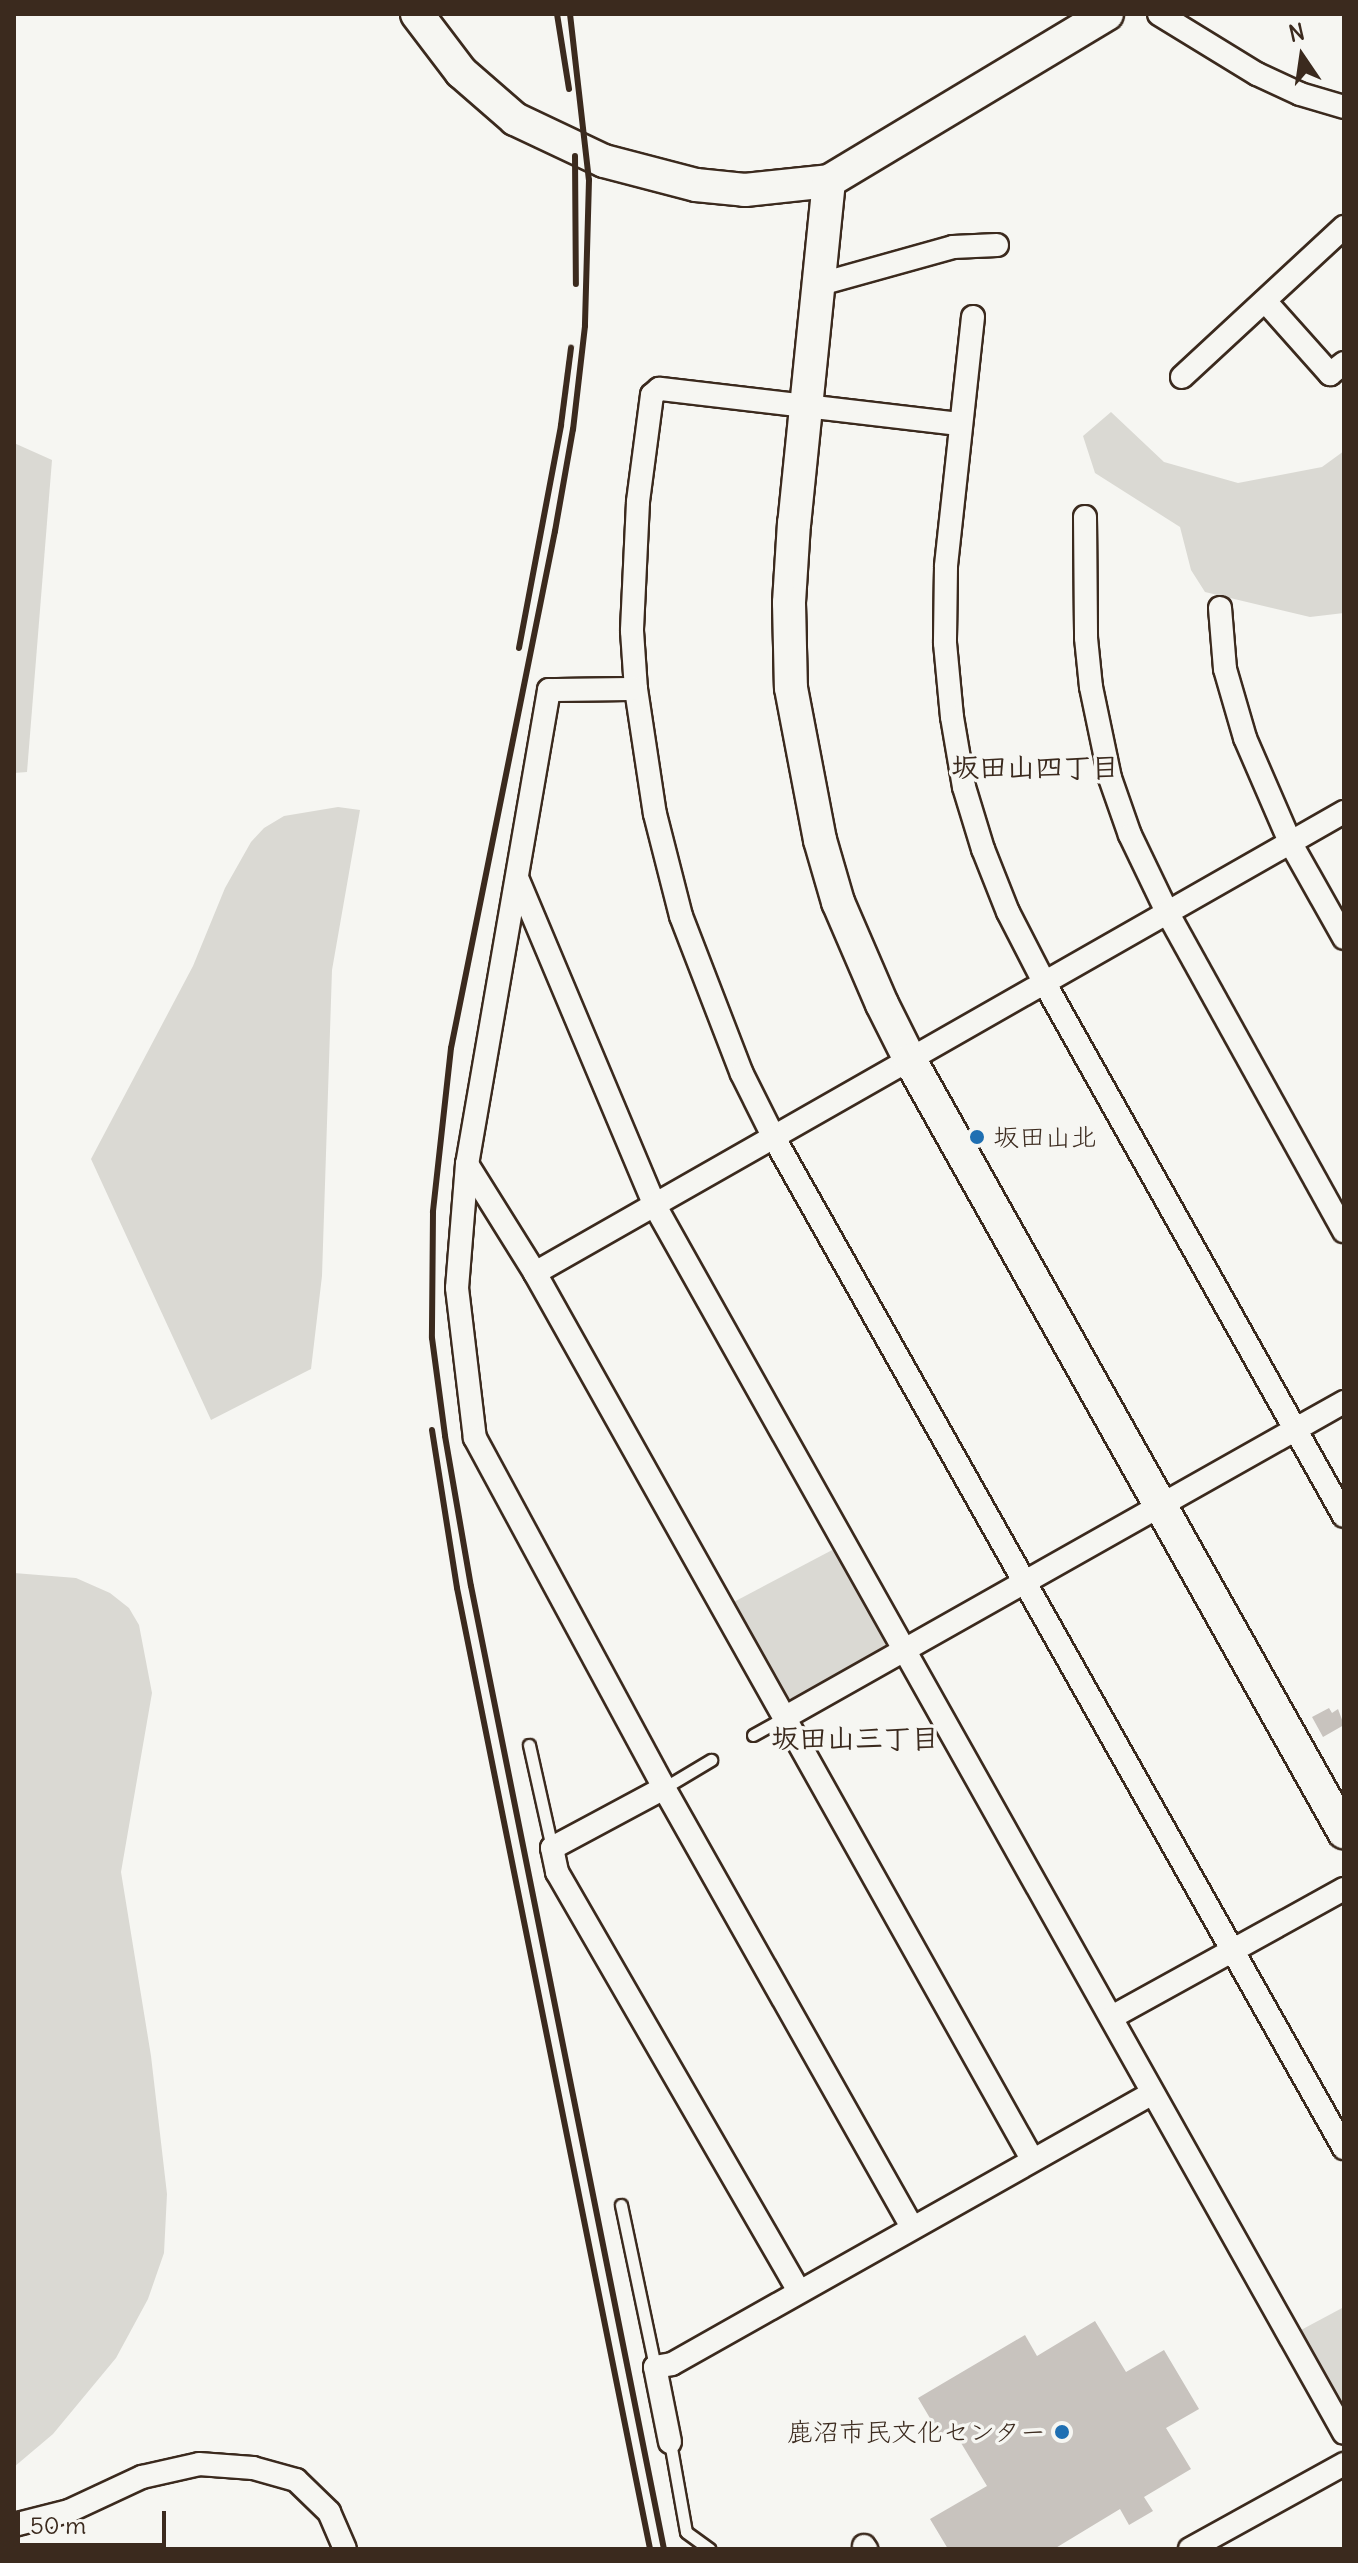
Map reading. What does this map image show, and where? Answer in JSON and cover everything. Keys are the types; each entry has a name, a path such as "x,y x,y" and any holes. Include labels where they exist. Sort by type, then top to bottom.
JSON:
{"street":[{"path":"417,14 461,72 515,119 604,161 696,185 745,190 829,181 1107,14"},
{"path":"1159,14 1257,74 1300,94 1344,107"},
{"path":"829,181 789,603 791,688 800,743 820,840 838,902 910,1060 1344,1832"},
{"path":"1182,377 1344,227"},
{"path":"817,285 953,247 997,245"},
{"path":"1265,301 1330,374 1344,363"},
{"path":"973,317 959,424 946,567 945,643 952,717 964,787 983,849 1008,912 1045,984 1344,1516"},
{"path":"959,424 659,389 652,395 633,567 636,689 655,814 681,916 742,1074 774,1138 1344,2148"},
{"path":"1085,517 1086,638 1091,687 1110,778 1130,835 1167,912 1344,1231"},
{"path":"1220,608 1225,669 1245,738 1290,842 1344,938"},
{"path":"636,689 549,690 467,1164 457,1288 475,1438 664,1788 912,2227"},
{"path":"535,1273 1344,812"},
{"path":"518,880 655,1206 1344,2433"},
{"path":"467,1164 535,1273 1032,2159"},
{"path":"784,1718 1344,1402"},
{"path":"664,1788 552,1848 557,1872 798,2290"},
{"path":"1112,2017 1233,1953 1344,1889"},
{"path":"670,2442 655,2367 672,2364 798,2290 1151,2094"},
{"path":"14,2525 69,2511 142,2477 199,2464 253,2468 296,2480 329,2512 345,2549"},
{"path":"1190,2549 1344,2464"}],"lane":[{"path":"753,1735 784,1718"},
{"path":"529,1745 552,1848"},
{"path":"664,1788 711,1760"},
{"path":"621,2205 655,2367"},
{"path":"670,2442 686,2532 709,2549"}],"shaded area":[{"path":"1111,412 1164,462 1238,483 1322,467 1344,451 1344,613 1310,617 1205,592 1191,570 1180,527 1095,473 1083,436"},
{"path":"14,443 52,460 27,772 14,773"},
{"path":"338,807 360,810 332,970 322,1276 311,1369 211,1420 91,1159 193,966 225,888 251,842 264,828 284,816"},
{"path":"836,1548 884,1634 885,1645 882,1651 801,1697 785,1699 730,1604"},
{"path":"14,1573 76,1578 110,1593 129,1608 139,1625 152,1693 121,1872 151,2056 167,2194 164,2253 148,2299 116,2358 53,2434 14,2467"},
{"path":"1344,2307 1344,2406 1301,2330"}],"building":[{"path":"1329,1708 1332,1713 1338,1709 1344,1725 1323,1737 1312,1717"},
{"name":"鹿沼市民文化センター","path":"1095,2321 1126,2372 1164,2350 1199,2409 1166,2428 1191,2469 1144,2497 1153,2511 1129,2525 1120,2509 1054,2549 948,2549 930,2519 987,2486 952,2428 940,2435 918,2398 1025,2335 1037,2356"}],"railway":[{"path":"557,14 569,89"},
{"path":"570,14 589,180 585,326 573,429 555,531 451,1048 433,1212 432,1338 471,1586 664,2549"},
{"path":"575,156 576,284"},
{"path":"519,648 561,425 571,348"},
{"path":"432,1430 457,1588 650,2549"}],"place":[{"name":"坂田山北","path":"977,1137"},
{"name":"鹿沼市民文化センター","path":"1062,2432"}],"district":[{"name":"坂田山四丁目","path":"1035,767"},
{"name":"坂田山三丁目","path":"855,1738"}]}
